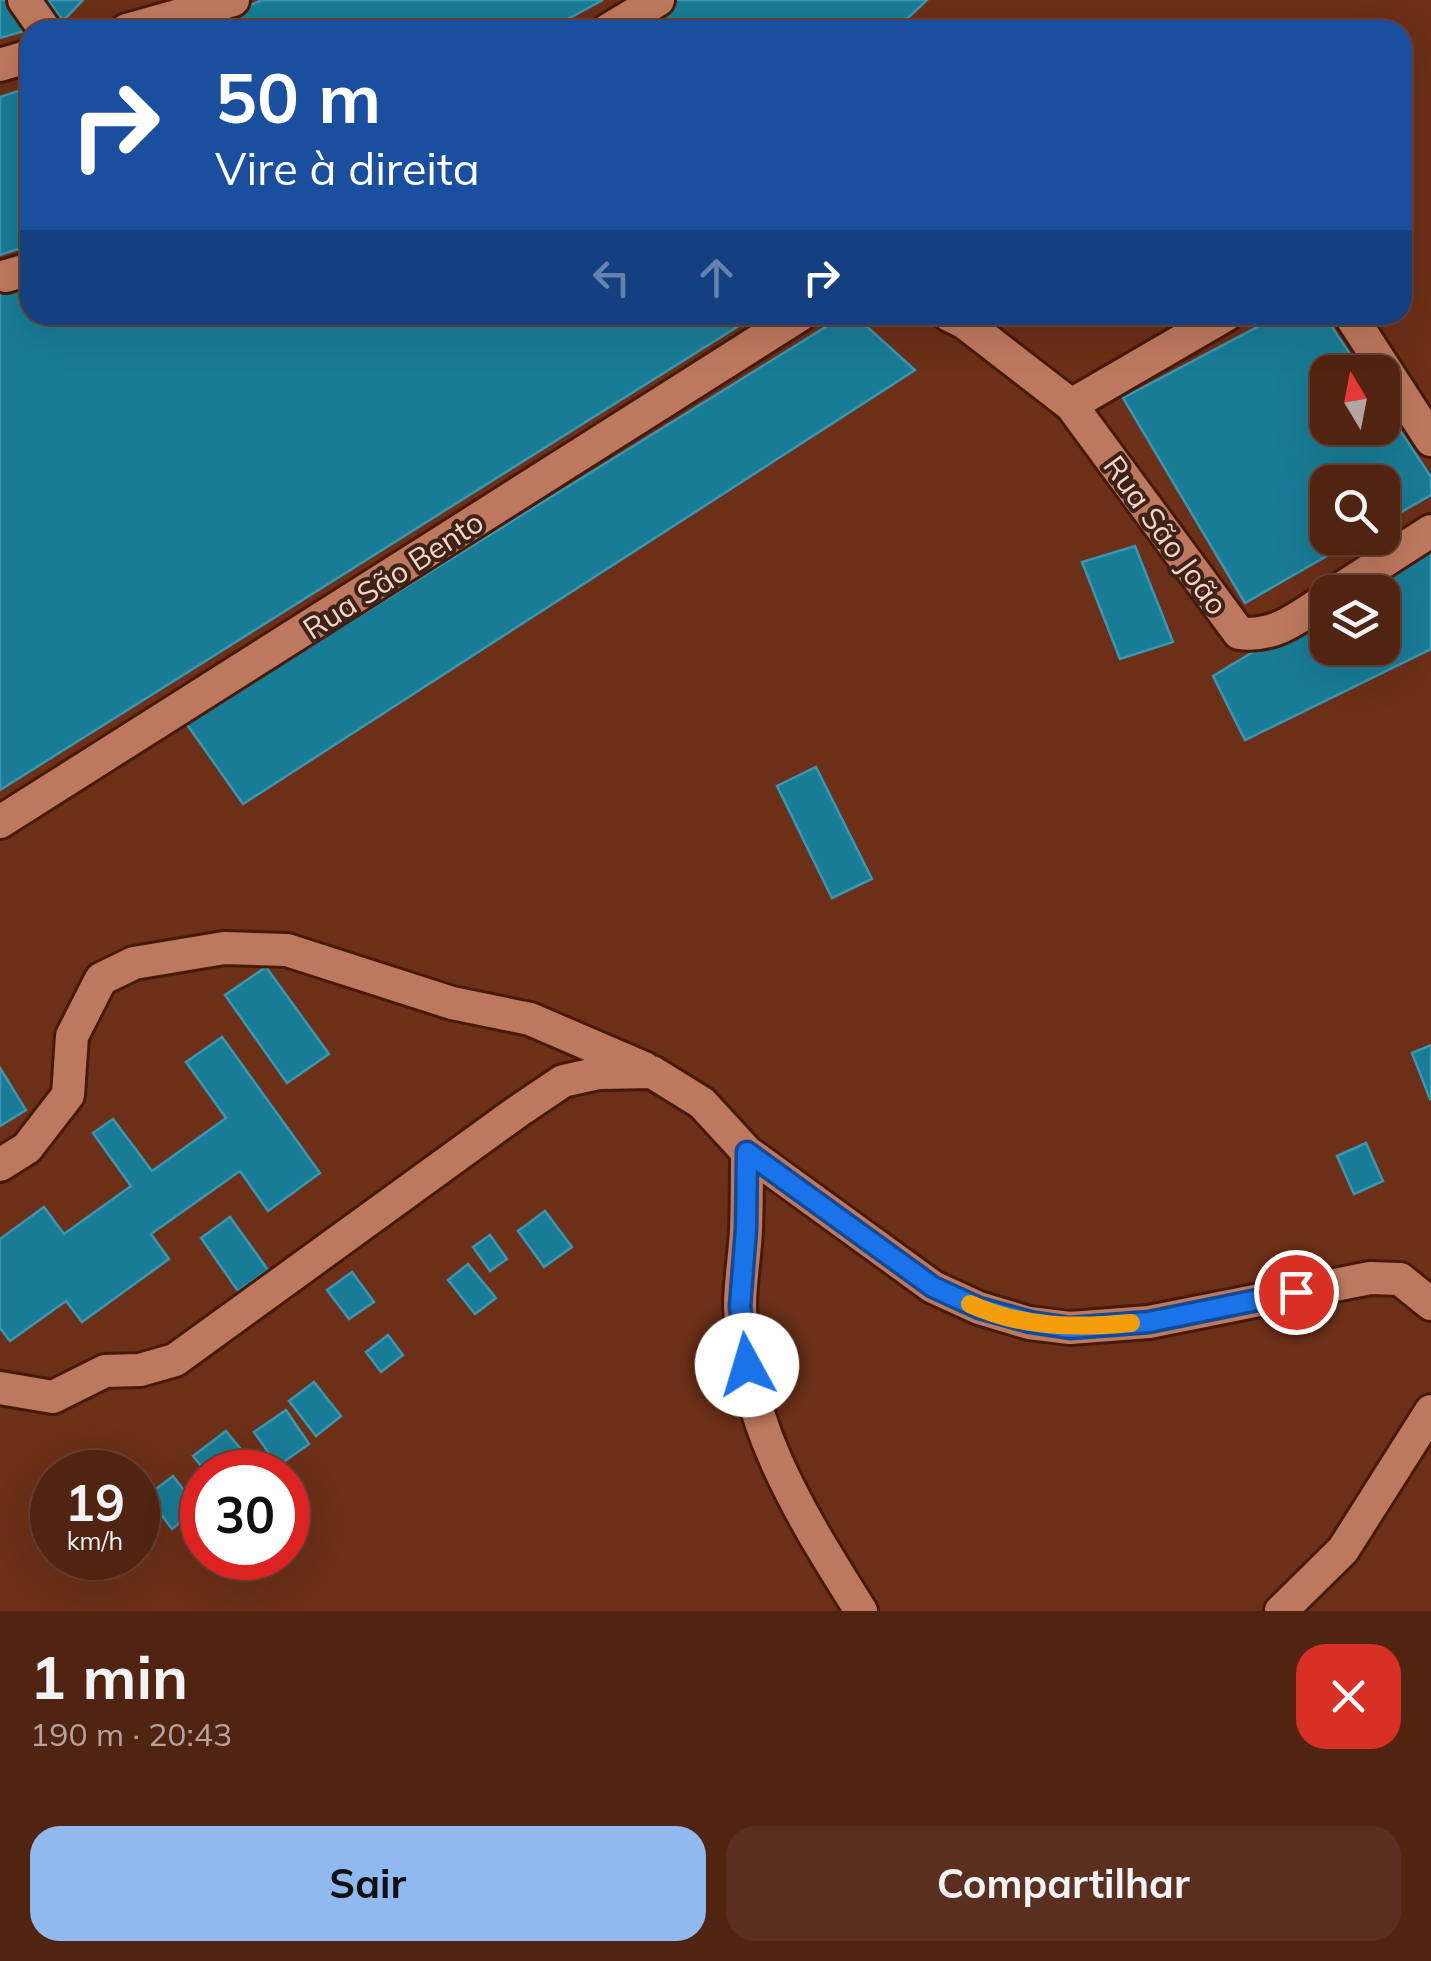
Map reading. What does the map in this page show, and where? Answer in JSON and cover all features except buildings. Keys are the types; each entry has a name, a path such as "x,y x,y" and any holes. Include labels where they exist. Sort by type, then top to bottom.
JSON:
{"street":[{"path":"172,20 233,0"},
{"path":"625,20 658,0"},
{"name":"Rua São Bento","path":"0,822 783,325"},
{"name":"Rua São João","path":"968,325 1071,405 1239,633 1254,635 1278,630 1310,610"},
{"path":"1071,405 1209,325"},
{"path":"1356,325 1431,440"},
{"path":"1362,575 1431,531"},
{"path":"0,1165 27,1148 68,1095 72,1036 101,978 134,963 224,948 287,950 452,1002 530,1019 652,1072 702,1103 747,1152 933,1287 979,1308 1070,1328 1149,1322 1370,1278 1400,1279 1431,1304"},
{"path":"0,1388 53,1397 105,1371 140,1370 175,1360 563,1081 599,1072 652,1072"},
{"path":"747,1152 740,1306 758,1418 774,1462 800,1511 861,1611"},
{"path":"1280,1611 1343,1550 1431,1411"}],"slow traffic":[{"path":"970,1304 1030,1322 1070,1328 1131,1323"}],"route":[{"path":"747,1365 740,1306 747,1152 933,1287 979,1308 1030,1322 1070,1328 1149,1322 1296,1292"}]}
